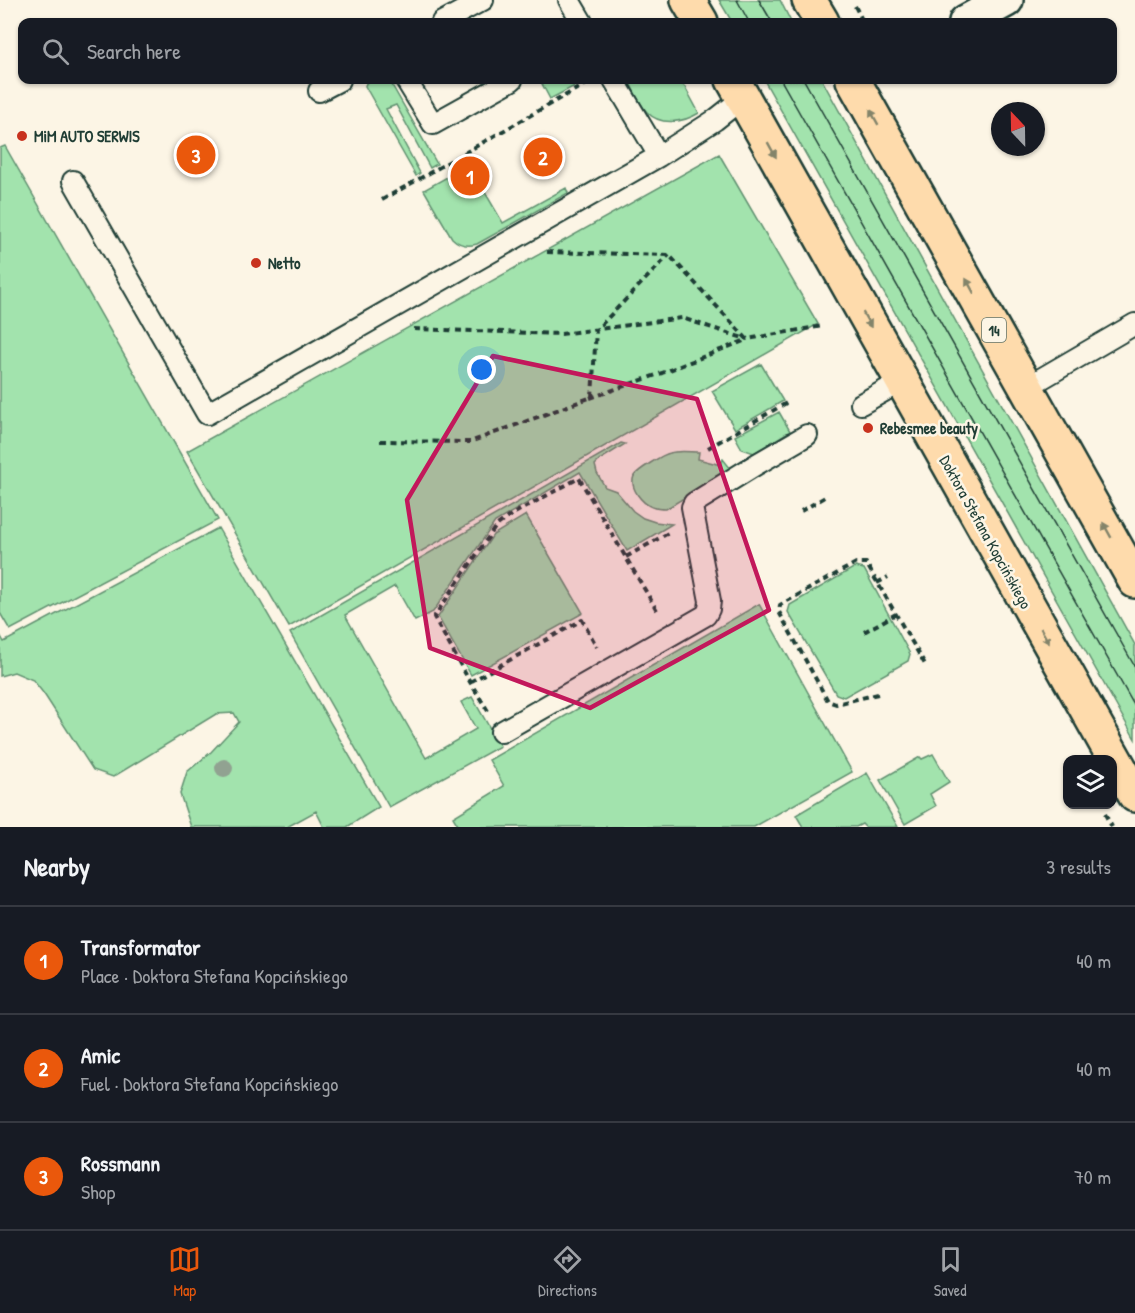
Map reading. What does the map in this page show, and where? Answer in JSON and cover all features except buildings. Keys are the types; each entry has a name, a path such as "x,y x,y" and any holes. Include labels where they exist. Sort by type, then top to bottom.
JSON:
{"main road":[{"path":"688,0 698,18"},
{"path":"810,0 820,18"},
{"name":"14","path":"855,84 1135,581"},
{"name":"Doktora Stefana Kopcińskiego","path":"738,89 1135,795"}],"street":[{"path":"973,18 1006,0"}],"lane":[{"path":"449,18 483,0"},
{"path":"569,0 580,18"},
{"path":"319,91 332,84"},
{"path":"408,84 433,124 505,84"},
{"path":"616,84 659,156"},
{"path":"73,181 207,414 659,156 715,120 738,89"},
{"path":"1026,387 1135,324"},
{"path":"861,404 902,381"},
{"path":"501,732 706,615 710,601 692,507 694,503 807,435"}],"path":[{"path":"853,2 861,18"},
{"path":"382,200 586,84"},
{"path":"536,251 669,255 747,339"},
{"path":"588,399 592,397 596,330 669,255"},
{"path":"410,329 561,334 682,318 747,339"},
{"path":"380,441 470,442 662,373 747,339 823,326"},
{"path":"708,448 788,402"},
{"path":"501,732 434,617 496,526 511,515 579,478 663,620"},
{"path":"801,511 827,496"},
{"path":"626,557 694,519"},
{"path":"878,694 836,704 828,700 779,612 780,605 856,563 866,563 926,666"},
{"path":"877,583 888,577"},
{"path":"864,632 896,614"},
{"path":"470,682 582,620 599,650"}],"highlighted area":[{"path":"493,356 697,399 769,610 590,708 430,648 407,500"}],"green space":[{"path":"719,0 780,0 789,18 730,18"},
{"path":"366,84 391,84 437,164 430,168 396,105 386,109 420,173 416,176"},
{"path":"542,84 578,84 550,99"},
{"path":"630,84 682,84 699,113 680,121 659,120 647,112"},
{"path":"766,84 824,84 1135,645 1135,739"},
{"path":"5,146 218,520 10,630 0,613 0,148"},
{"path":"719,154 818,324 289,627 187,451"},
{"path":"456,172 466,190 479,182 503,223 566,188 568,193 477,244 463,245 452,238 424,190"},
{"path":"761,364 783,401 735,429 712,391"},
{"path":"779,412 790,431 754,453 742,449 735,436"},
{"path":"621,443 625,444 595,465 605,487 616,491 633,511 643,518 672,524 627,551 580,472 495,522 433,612 415,621 395,586 345,615 426,758 476,729 461,702 472,697 500,746 389,807 290,633"},
{"path":"673,452 699,452 698,459 721,465 723,459 731,469 666,509 652,507 637,494 633,485 634,476 645,467"},
{"path":"526,515 583,613 471,675 438,617 493,535"},
{"path":"218,528 379,807 347,827 324,827 316,811 287,827 191,827 180,794 187,772 211,752 239,722 234,713 216,714 113,777 93,770 33,680 14,672 0,676 0,635 4,642"},
{"path":"855,567 864,569 910,654 908,661 844,697 836,694 788,612 790,605"},
{"path":"759,604 852,772 754,827 459,827 453,817 504,786 489,760"},
{"path":"933,754 949,782 930,794 936,806 905,824 880,780 920,757 922,759"},
{"path":"867,773 898,827 865,827 862,824 856,827 803,827 796,815"}],"tram line":[{"path":"737,0 747,18"},
{"path":"759,0 770,18"},
{"path":"783,84 1135,707"},
{"path":"806,84 1135,667"}],"place":[{"name":"MiM AUTO SERWIS","path":"22,136"},
{"name":"Rossmann","path":"196,155"},
{"name":"Amic","path":"543,157"},
{"name":"Transformator","path":"470,176"},
{"name":"Netto","path":"256,263"},
{"name":"Rebesmee beauty","path":"868,428"}]}
